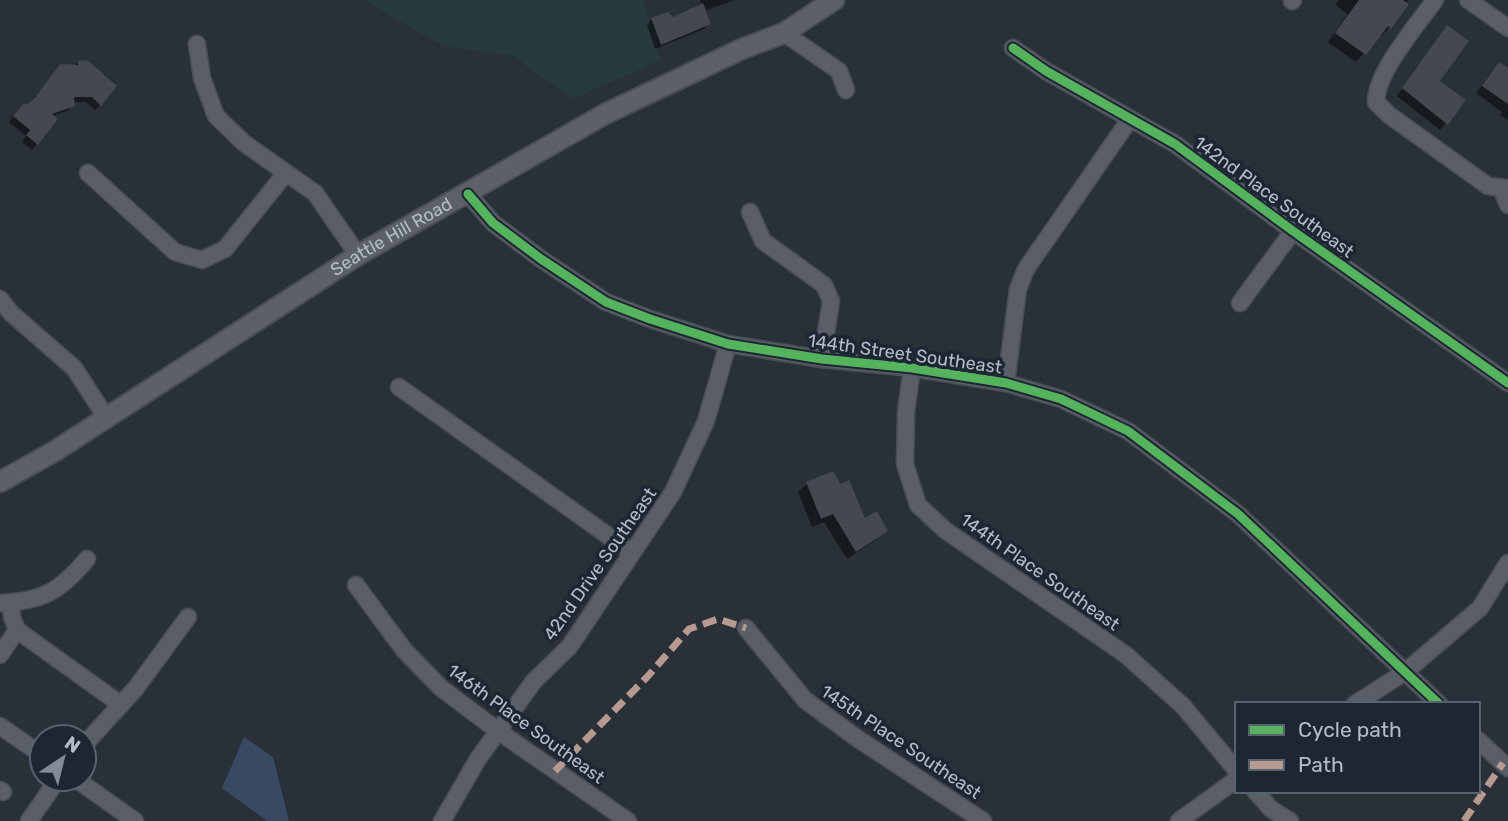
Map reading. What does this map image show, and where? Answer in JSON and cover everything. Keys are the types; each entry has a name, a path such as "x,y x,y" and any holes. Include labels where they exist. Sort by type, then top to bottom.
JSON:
{"main road":[{"name":"Seattle Hill Road","path":"0,482 106,418 358,255 605,114 744,48 784,33 834,0"}],"street":[{"path":"1435,0 1383,75 1376,92 1377,102 1389,115 1488,186 1506,186 1504,195 1508,205"},
{"path":"1468,0 1508,28"},
{"path":"784,33 839,71 846,90"},
{"path":"197,44 202,78 216,116 244,143 315,193 358,255"},
{"name":"142nd Place Southeast","path":"1013,48 1046,71 1175,144 1508,383"},
{"path":"1006,383 1018,289 1026,269 1130,120"},
{"path":"88,173 175,252 202,260 225,250 285,174"},
{"name":"144th Street Southeast","path":"468,194 494,223 541,259 606,302 650,319 728,344 1006,383 1061,399 1128,431 1238,514 1437,702"},
{"path":"750,212 763,241 824,285 831,301 822,359"},
{"path":"1240,303 1293,231"},
{"path":"0,299 11,313 74,368 106,418"},
{"name":"42nd Drive Southeast","path":"442,821 478,759 534,681 570,646 673,492 706,421 728,344"},
{"name":"144th Place Southeast","path":"912,368 906,412 905,464 918,505 945,530 1126,655 1183,706 1235,769"},
{"path":"399,387 631,552"},
{"path":"88,559 60,589 40,597 5,603 18,630 120,704"},
{"path":"1358,702 1405,672 1480,608 1508,563"},
{"name":"146th Place Southeast","path":"356,585 413,659 441,688 498,732 628,821"},
{"path":"98,729 136,688 188,617"},
{"name":"145th Place Southeast","path":"746,628 805,700 858,739 983,821"},
{"path":"0,655 18,630"},
{"path":"0,726 28,745"},
{"path":"1480,742 1508,768"},
{"path":"1179,821 1235,780"},
{"path":"29,821 48,793"},
{"path":"96,793 135,821"},
{"path":"1257,793 1271,808 1290,821"}],"green space":[{"path":"364,0 643,0 660,60 573,99 511,55 443,46"}],"water":[{"path":"244,737 273,757 289,821 267,821 222,788"}],"building":[{"path":"1359,0 1403,0 1409,4 1391,29 1388,26 1366,55 1335,33"},
{"path":"703,3 711,24 661,45 651,18 668,12 673,17"},
{"path":"1447,25 1469,41 1440,81 1466,100 1448,125 1402,88"},
{"path":"87,60 117,86 101,106 92,97 74,97 75,106 52,114 58,119 38,145 26,135 30,130 13,116 24,103 26,105 34,99 60,64 78,65 78,61"},
{"path":"1499,62 1508,68 1508,104 1482,86"},
{"path":"833,471 840,484 849,480 865,518 877,511 888,531 856,552 833,514 821,519 806,482"}],"marked path":[{"path":"555,771 648,676 689,629 718,619 746,628"},
{"path":"1464,821 1503,763"}],"cycle path":[{"path":"1013,48 1046,71 1175,144 1508,383"},
{"path":"468,194 493,223 541,259 606,302 650,319 728,344 1006,383 1061,399 1128,431 1238,514 1437,702"}]}
